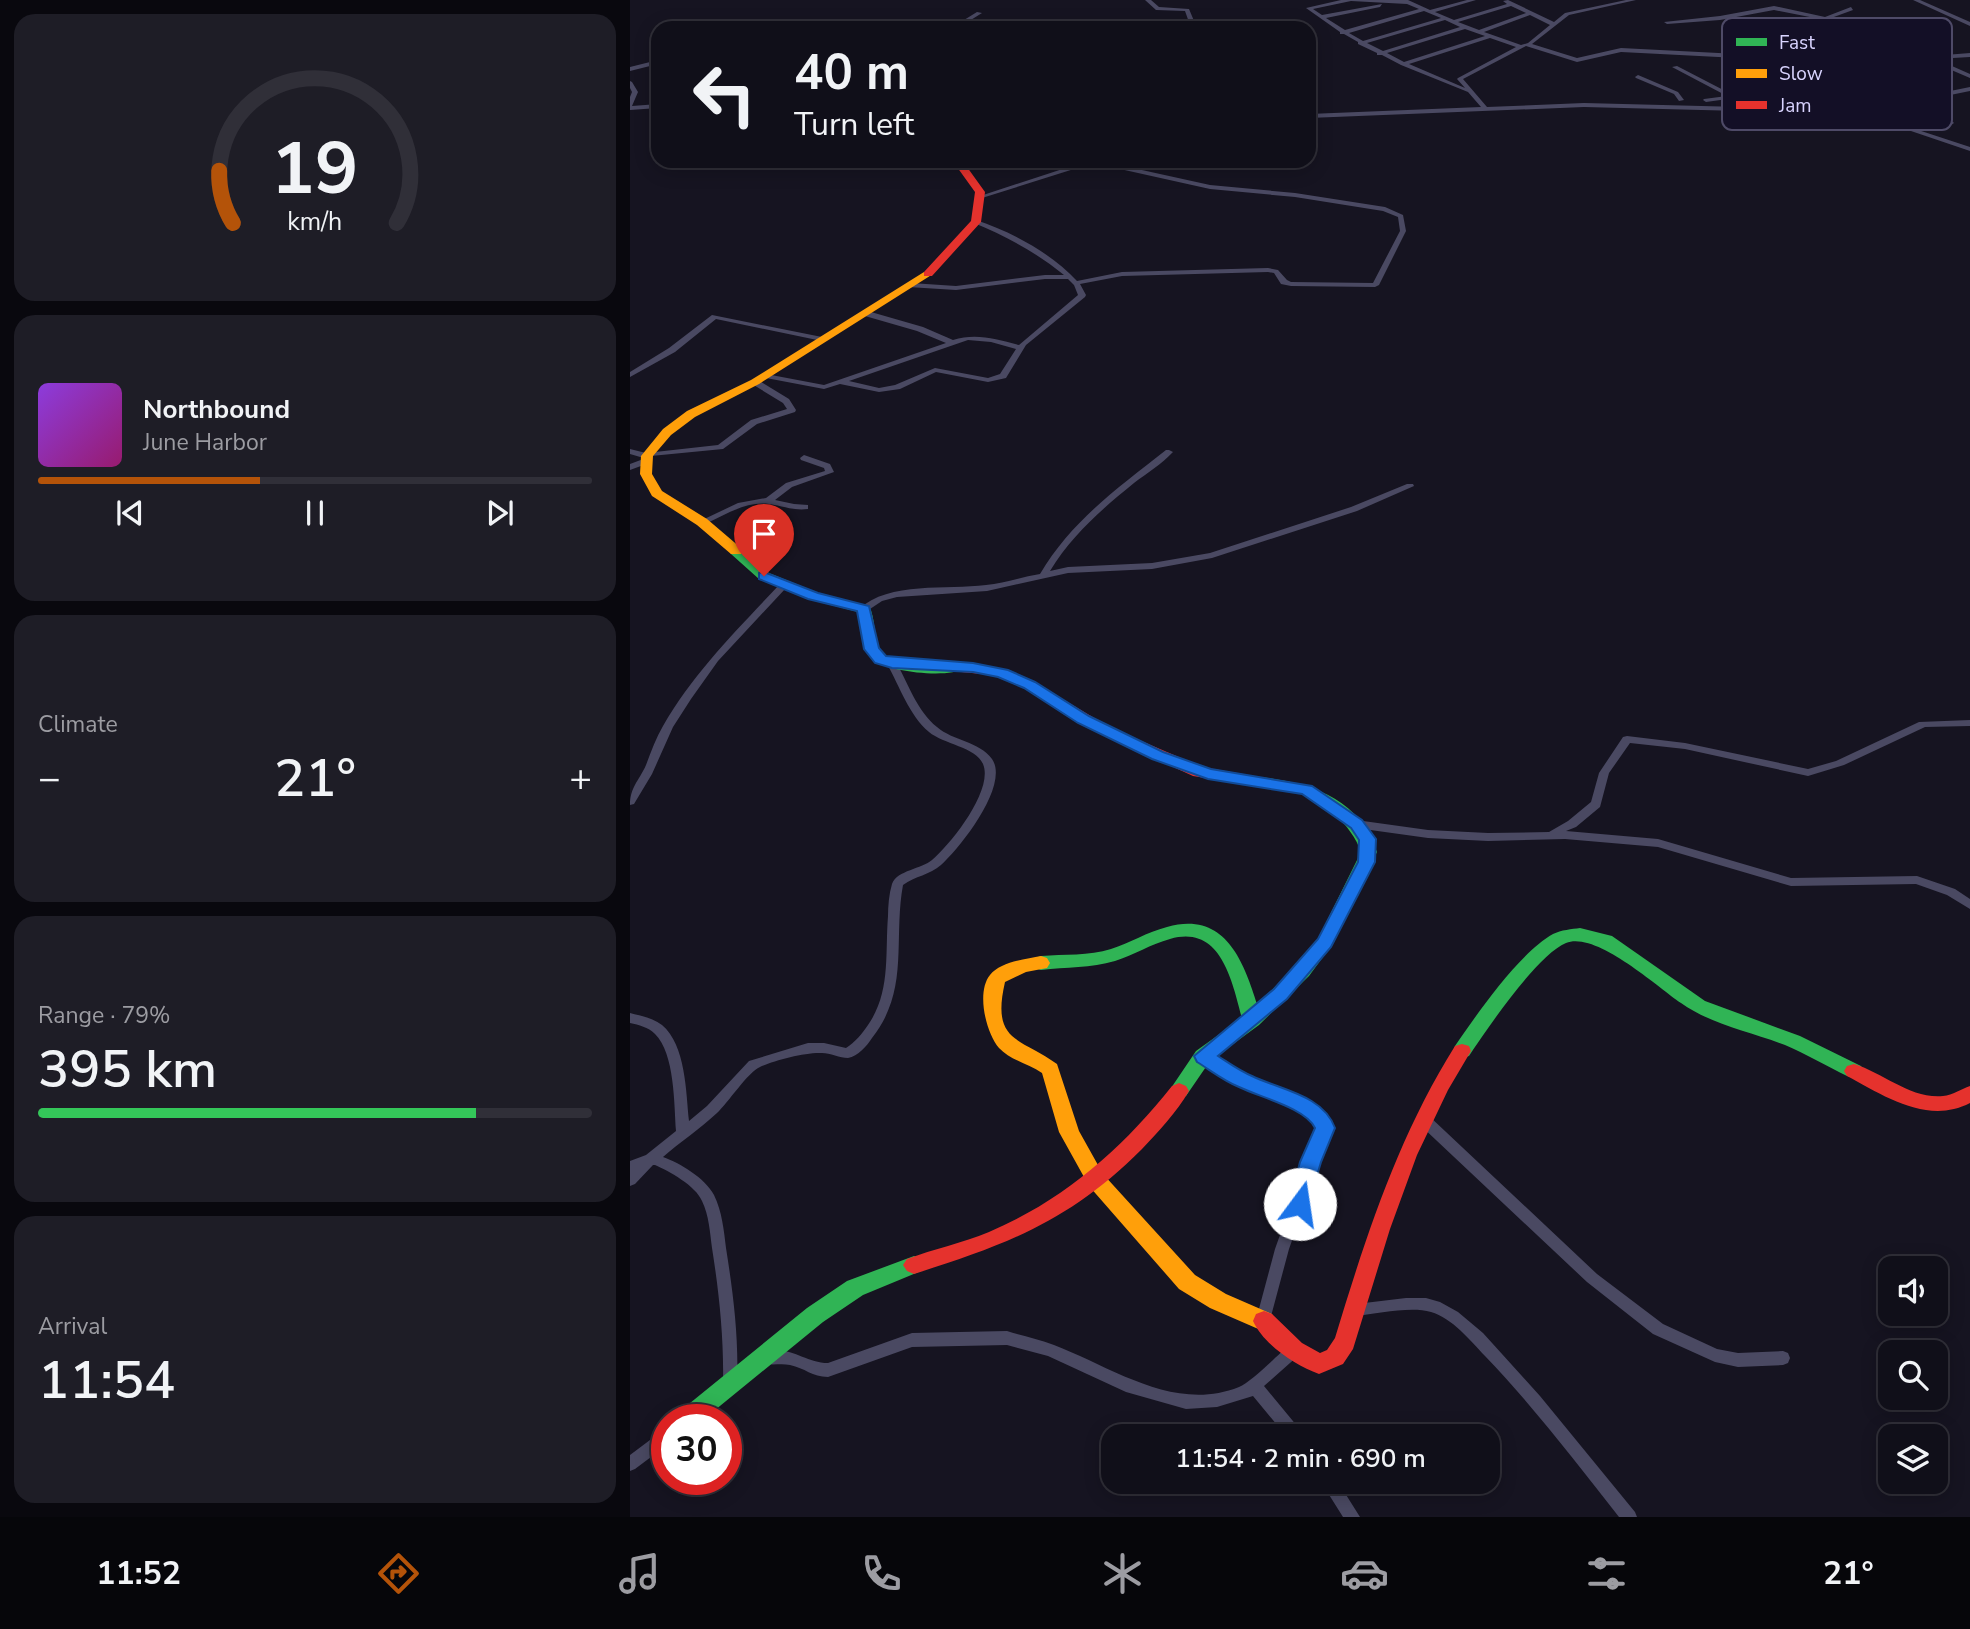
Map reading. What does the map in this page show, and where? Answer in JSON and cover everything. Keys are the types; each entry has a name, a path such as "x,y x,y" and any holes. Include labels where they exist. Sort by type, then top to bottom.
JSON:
{"street":[{"path":"1148,0 1158,9 1187,10 1191,21"},
{"path":"1467,91 1379,54 1342,33 1309,8 1351,0 1409,1 1445,19 1519,46"},
{"path":"1342,33 1473,0"},
{"path":"1503,0 1555,25"},
{"path":"1485,108 1467,91 1460,79 1519,46 1531,43 1567,14 1633,0"},
{"path":"1916,0 1970,24"},
{"path":"1321,17 1409,1"},
{"path":"1453,22 1511,4"},
{"path":"1667,22 1727,17 1774,8 1825,18 1851,9"},
{"path":"966,21 979,13"},
{"path":"1478,32 1531,13"},
{"path":"1360,43 1445,19"},
{"path":"1379,54 1465,27"},
{"path":"1403,64 1490,36"},
{"path":"1531,43 1577,60 1621,50 1722,56"},
{"path":"1952,56 1970,55"},
{"path":"630,69 651,64"},
{"path":"1675,67 1722,91"},
{"path":"1952,68 1970,76"},
{"path":"1638,76 1676,93 1681,100"},
{"path":"630,83 635,92 630,107 651,106"},
{"path":"1952,93 1970,89"},
{"path":"1655,105 1681,100 1722,98"},
{"path":"1316,116 1485,108 1655,105 1722,108"},
{"path":"1913,130 1970,149"},
{"path":"630,467 647,457 667,432 691,414 760,379 822,339 868,314 939,266 976,222 976,206 981,192 964,174 962,168"},
{"path":"980,197 1071,168"},
{"path":"911,285 956,288 1045,277 1073,280 1122,275 1268,270 1276,271 1284,282 1291,284 1375,285 1404,231 1401,216 1385,209 1279,192 1210,187 1124,168"},
{"path":"842,382 879,390 897,387 935,370 995,379 1008,373 1021,348 1082,295 1073,280 1031,248 976,222"},
{"path":"868,314 920,329 951,342"},
{"path":"630,375 672,350 715,317 822,339"},
{"path":"760,379 815,387 842,382 951,342 979,338 1021,348"},
{"path":"630,451 647,457 720,447 754,422 792,410 786,401 760,379"},
{"path":"1044,574 1066,540 1124,487 1169,452"},
{"path":"647,457 646,474 657,493 702,522 764,576 782,586 864,609 879,599 896,594 987,588 1068,570 1152,566 1237,550 1410,486"},
{"path":"702,522 741,506 768,501 789,485 830,472 827,466 804,458"},
{"path":"768,501 785,508 805,507"},
{"path":"630,801 647,774 668,727 701,678 741,629 782,586"},
{"path":"705,1404 815,1315 855,1288 887,1274 996,1238 1062,1205 1096,1180 1163,1116 1203,1056 1252,1020 1303,971 1325,942 1366,862 1367,839 1356,824 1306,789 1208,774 1158,756 1084,720 1030,685 1003,673 973,667 892,664 875,655 864,609"},
{"path":"630,1180 650,1159 712,1110 753,1063 808,1048 847,1053 863,1040 877,1023 890,997 898,883 930,869 944,856 990,787 993,772 987,759 931,728 914,706 892,664"},
{"path":"1548,836 1572,824 1596,804 1604,773 1627,738 1685,746 1808,773 1840,763 1923,724 1970,723"},
{"path":"1356,824 1428,834 1548,836 1658,843 1791,882 1917,880 1951,892 1970,905"},
{"path":"1252,1020 1226,948 1212,933 1199,928 1161,935 1110,956 1028,965 997,978 992,994 998,1031 1003,1042 1050,1069 1069,1132 1096,1180 1187,1282 1218,1301 1263,1320 1294,1350 1320,1364 1330,1362 1342,1348 1356,1310 1382,1216 1444,1077 1493,1005 1541,953 1560,938 1590,935 1619,948 1709,1011 1793,1041 1908,1098 1943,1106 1959,1102 1970,1094"},
{"path":"630,1018 645,1022 661,1031 671,1047 682,1132"},
{"path":"1203,1056 1243,1081 1308,1108 1322,1119 1325,1128 1282,1249 1263,1320"},
{"path":"1424,1120 1592,1279 1658,1329 1715,1355 1738,1360 1783,1358"},
{"path":"630,1167 650,1159 663,1161 704,1192 710,1202 732,1361 730,1383"},
{"path":"1356,1310 1422,1306 1443,1310 1481,1344 1538,1404 1629,1517"},
{"path":"763,1358 791,1359 818,1370 828,1370 912,1340 1007,1338 1051,1350 1113,1380 1186,1402 1232,1397 1255,1387 1294,1350"},
{"path":"1255,1387 1286,1424"},
{"path":"630,1464 651,1448"},
{"path":"1337,1494 1352,1517"}],"traffic: fast":[{"path":"736,551 764,576 813,596 864,609 872,648 886,662 909,667 956,668"},
{"path":"1179,1091 1203,1056 1252,1020 1303,971 1325,942 1369,852 1360,833 1343,814 1323,799 1299,787 1260,782"},
{"path":"1041,963 1110,956 1170,932 1189,929 1205,933 1218,942 1228,954 1252,1020"},
{"path":"1462,1051 1493,1005 1541,953 1560,938 1580,934 1606,941 1698,1006 1793,1041 1854,1071"},
{"path":"705,1404 815,1315 855,1288 914,1265"}],"traffic: slow":[{"path":"736,551 702,522 657,493 646,474 647,456 667,432 691,414 755,382 928,274"},
{"path":"1041,963 1022,966 997,978 993,1005 999,1034 1010,1047 1050,1069 1069,1132 1096,1180 1187,1282 1218,1301 1264,1321"}],"traffic: jam":[{"path":"928,274 976,222 980,192 963,168"},
{"path":"956,668 995,671 1029,685 1106,731 1199,772 1260,782"},
{"path":"1264,1321 1294,1350 1319,1364 1335,1357 1345,1342 1379,1229 1407,1155 1441,1085 1462,1051"},
{"path":"1854,1071 1896,1093 1926,1103 1956,1101 1970,1094"},
{"path":"914,1265 996,1238 1050,1211 1120,1158 1161,1115 1179,1091"}],"route":[{"path":"764,576 782,586 864,609 872,649 880,659 892,664 973,667 1003,673 1030,685 1106,732 1199,772 1306,789 1348,817 1363,832 1369,852 1366,862 1325,942 1303,971 1280,994 1252,1020 1203,1056 1243,1081 1308,1108 1322,1119 1325,1128 1310,1162 1300,1204"}]}
